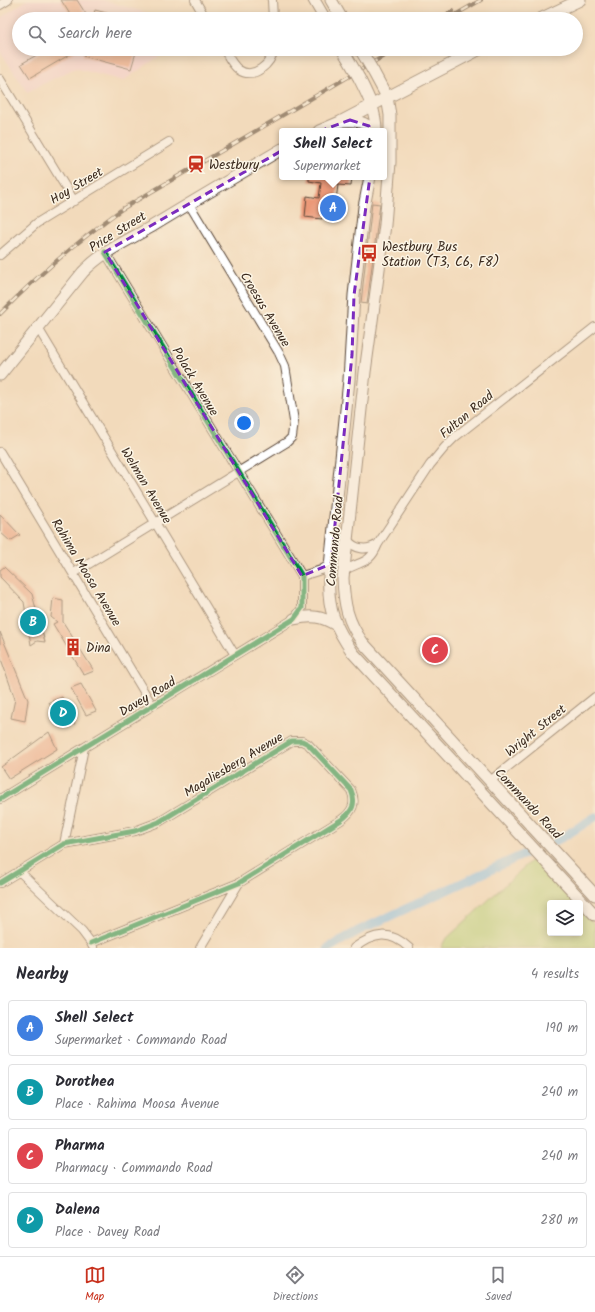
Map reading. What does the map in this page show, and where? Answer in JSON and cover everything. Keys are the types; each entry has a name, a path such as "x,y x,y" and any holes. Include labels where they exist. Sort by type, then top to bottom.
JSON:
{"main road":[{"path":"314,0 321,12"},
{"path":"331,0 338,12"},
{"path":"555,12 580,0"},
{"path":"347,56 372,105 376,117 376,128"},
{"name":"Commando Road","path":"364,56 387,97 390,115 390,162 385,225 366,372 344,571 343,592 350,622 377,659 595,895"},
{"path":"326,128 466,56"},
{"path":"340,122 350,120 362,122 371,128"},
{"name":"Price Street","path":"0,375 89,266 105,252 142,232 279,151"},
{"name":"Commando Road","path":"369,180 364,207 354,295 352,355 329,576 328,594 331,612 341,636 353,653 595,915"},
{"path":"294,619 313,616 326,619 336,625"}],"street":[{"path":"0,5 8,0"},
{"path":"195,0 202,12"},
{"path":"272,0 273,12"},
{"path":"228,56 238,70 248,74 257,71 268,63 271,56"},
{"path":"0,79 74,201"},
{"name":"Hoy Street","path":"0,255 37,223 168,142"},
{"name":"Croesus Avenue","path":"189,204 286,366 294,421 292,437 238,472"},
{"name":"Polack Avenue","path":"105,252 302,576"},
{"name":"Fulton Road","path":"344,571 368,560 373,555 378,544 430,465 455,437 595,327"},
{"name":"Welman Avenue","path":"38,328 235,655"},
{"name":"Rahima Moosa Avenue","path":"0,452 152,705"},
{"path":"74,573 238,472"},
{"path":"347,539 353,546 363,549 368,549 378,544"},
{"path":"302,576 321,570 331,564"},
{"name":"Davey Road","path":"0,799 294,619 302,608 302,576"},
{"name":"Wright Street","path":"490,782 595,697"},
{"name":"Magaliesberg Avenue","path":"0,883 64,844 128,833 159,822 297,740 302,741 313,748 352,790 354,796 353,808 341,820 239,882 92,945"},
{"path":"64,844 84,748"},
{"path":"19,871 82,931 92,945"},
{"path":"200,948 239,882"},
{"path":"354,948 372,937 381,935 395,938 409,948"}],"highlighted area":[{"path":"350,120 369,126 375,140 354,295 352,355 331,564 302,576 105,252 309,135"}],"shaded area":[{"path":"27,0 103,0 143,12 12,12 12,56 158,56 123,81 75,68 27,92 0,51 0,18"}],"green space":[{"path":"534,858 572,900 547,900 547,936 583,936 583,912 595,925 595,948 441,948 445,940"}],"building":[{"path":"61,0 77,0 85,12 69,12"},
{"path":"35,56 67,56 30,78 21,64"},
{"path":"83,56 135,56 131,69"},
{"path":"352,180 351,186 338,185 336,200 343,200 341,216 323,216 322,219 305,217 307,196 319,198 321,183 309,181"},
{"name":"Westbury Bus Station (T3, C6, F8)","path":"372,203 380,204 367,304 361,303"},
{"path":"0,514 20,535 10,541 0,532"},
{"path":"4,567 32,594 45,642 37,641 31,645 24,602 0,577 0,570"},
{"name":"Dina","path":"53,598 63,600 63,622 94,671 84,675 53,624 57,622 51,617"},
{"path":"0,632 28,700 25,721 11,718 15,699 0,656"},
{"path":"439,639 447,649 431,662 423,652"},
{"path":"81,684 96,711 86,715 71,688"},
{"path":"62,697 75,724 67,724 64,726 49,702"},
{"path":"49,732 57,749 9,779 1,767"}],"waterway":[{"path":"555,841 595,817"},
{"path":"328,948 360,930 527,853"}],"railway":[{"path":"460,12 481,0"},
{"path":"0,314 58,259 122,209 384,56"}],"cycle path":[{"path":"0,799 294,619 302,608 302,576 105,252"},
{"path":"0,883 64,844 135,831 159,822 292,741 302,741 308,744 351,790 354,799 353,804 351,811 345,817 239,883 91,943"}],"place":[{"name":"Westbury","path":"196,164"},
{"name":"Shell Select","path":"333,208"},
{"name":"Westbury Bus Station (T3, C6, F8)","path":"369,253"},
{"name":"Dorothea","path":"33,622"},
{"name":"Dina","path":"73,647"},
{"name":"Pharma","path":"435,650"},
{"name":"Dalena","path":"63,713"}]}
